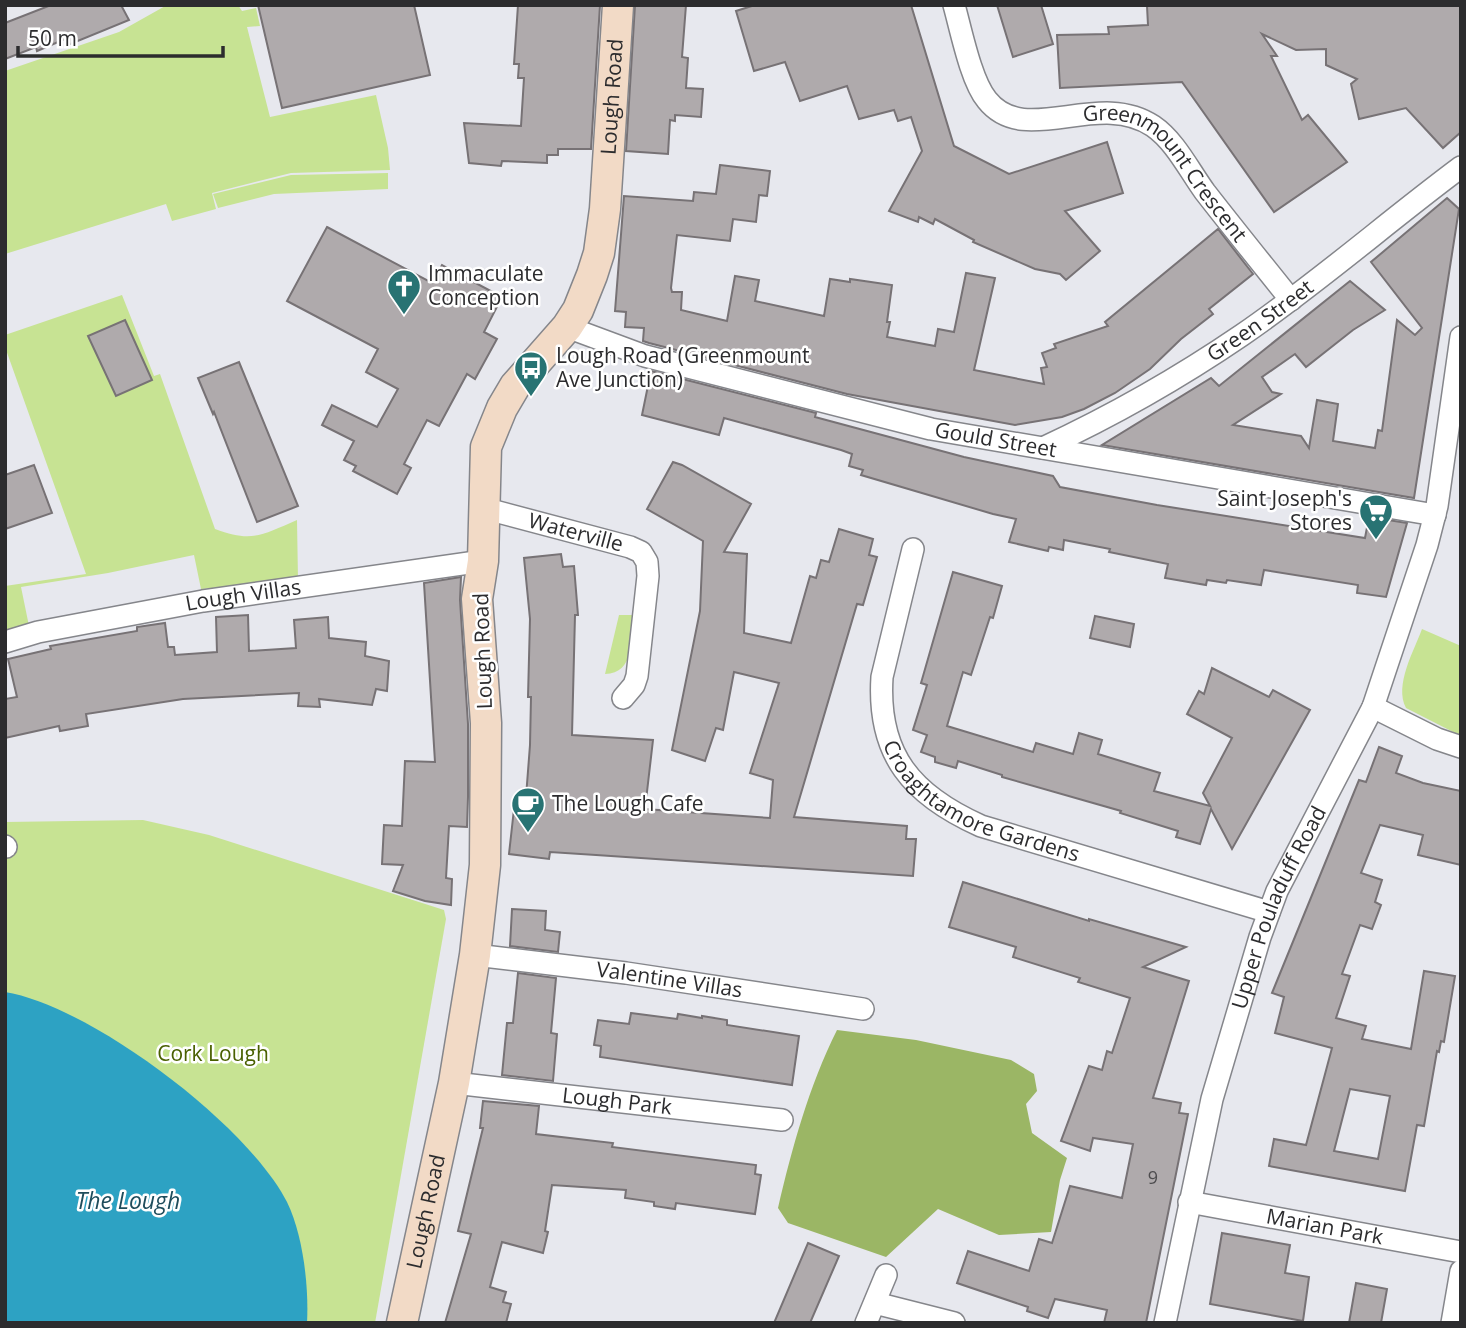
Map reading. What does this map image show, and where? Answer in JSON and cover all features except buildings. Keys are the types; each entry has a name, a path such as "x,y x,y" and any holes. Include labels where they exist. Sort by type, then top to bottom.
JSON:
{"street":[{"name":"Lough Road","path":"402,1323 454,1083 475,956 485,864 486,723 477,599 483,561 482,508 486,447 515,386 567,327 581,302 598,253 605,209 618,5"},
{"name":"Greenmount Crescent","path":"954,5 976,78 989,103 1016,119 1034,121 1112,112 1137,117 1153,126 1166,136 1206,192 1291,300"},
{"name":"Green Street","path":"1043,448 1095,423 1189,369 1291,300 1461,167"},
{"name":"Gould Street","path":"567,327 645,356 931,429 1436,510"},
{"name":"Upper Pouladuff Road","path":"1165,1323 1212,1099 1269,912 1373,707 1427,545 1457,393 1461,337"},
{"name":"Waterville","path":"482,508 604,539 641,552 647,562 648,576 639,670 634,685 623,698"},
{"name":"Croaghtamore Gardens","path":"913,549 882,677 881,696 886,734 900,764 911,778 943,807 981,826 1269,912"},
{"name":"Lough Villas","path":"5,642 38,632 202,601 483,561"},
{"path":"1373,707 1437,739 1461,747"},
{"name":"Valentine Villas","path":"475,956 626,973 863,1009"},
{"name":"Lough Park","path":"454,1083 782,1120"},
{"name":"Marian Park","path":"1189,1202 1461,1252"},
{"path":"1452,1323 1461,1271"},
{"path":"866,1323 886,1275"},
{"path":"875,1303 954,1323"}],"green space":[{"path":"167,5 238,5 242,11 256,8 260,26 247,27 270,117 376,95 390,170 291,173 212,193 216,209 172,221 166,204 5,254 5,71 119,32"},
{"path":"388,173 388,189 274,194 218,208 213,194 291,175"},
{"path":"122,295 154,376 160,374 215,529 248,536 275,530 297,520 298,580 201,589 194,555 21,587 29,626 5,632 5,586 86,574 5,347 5,335"},
{"path":"619,615 634,615 630,652 622,668 605,674"},
{"path":"1422,629 1461,646 1461,736 1406,708 1402,689 1404,679"},
{"name":"Cork Lough","path":"143,820 209,835 444,910 446,919 375,1323 5,1323 5,822"},
{"path":"837,1030 916,1040 1011,1060 1034,1074 1037,1091 1026,1104 1032,1133 1067,1158 1060,1180 1051,1232 999,1235 938,1209 886,1257 788,1223 778,1208 783,1185 810,1095"}],"water":[{"name":"The Lough","path":"5,992 40,1002 80,1020 122,1044 164,1073 239,1139 267,1171 293,1215 304,1261 307,1323 5,1323"}],"place":[{"name":"Immaculate Conception","path":"404,316"},
{"name":"Lough Road (Greenmount Ave Junction)","path":"531,398"},
{"name":"Saint Joseph's Stores","path":"1376,541"},
{"name":"The Lough Cafe","path":"528,834"}]}
